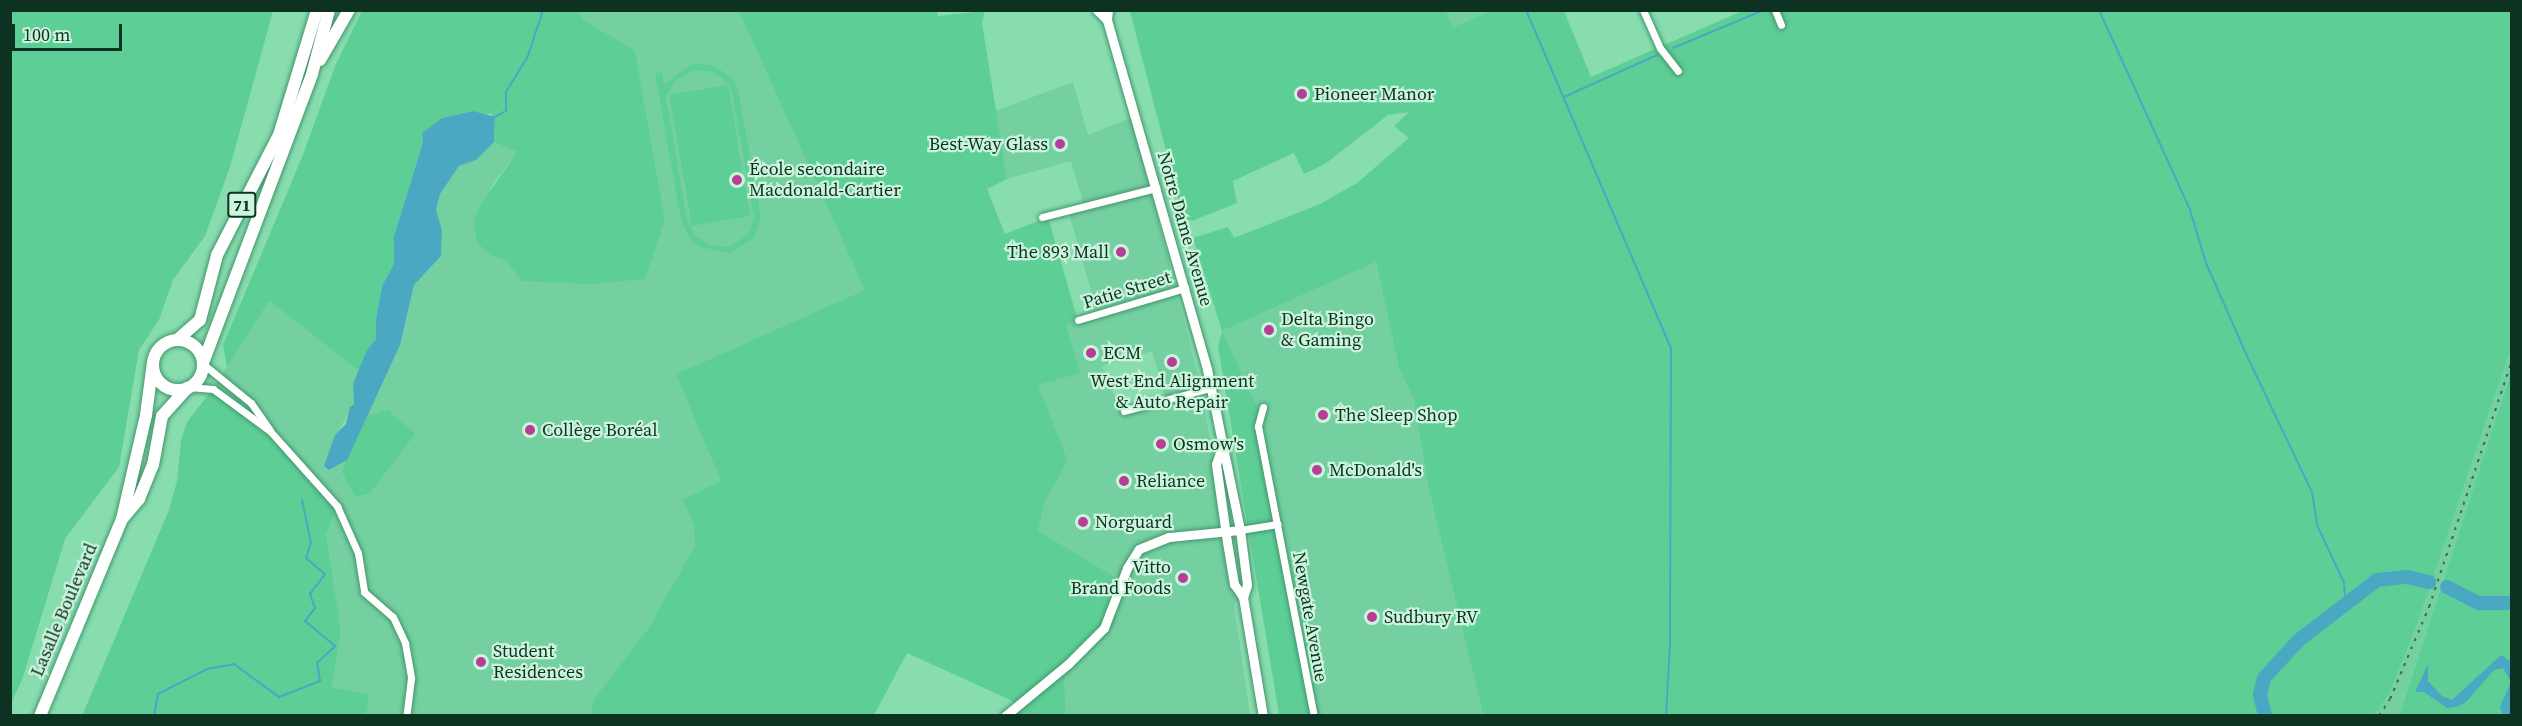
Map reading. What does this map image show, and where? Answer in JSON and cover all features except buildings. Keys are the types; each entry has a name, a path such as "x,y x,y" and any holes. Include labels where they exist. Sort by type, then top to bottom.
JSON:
{"highway":[{"name":"71","path":"177,340 200,320 217,255 279,135 317,10"},
{"path":"312,74 329,10"},
{"path":"312,74 349,10"},
{"name":"71","path":"203,364 312,74"},
{"path":"177,340 191,344 203,364 199,378 188,388 166,387 155,377 153,362 158,350 177,340"},
{"name":"Lasalle Boulevard","path":"40,716 122,519 146,415 153,362"},
{"name":"Lasalle Boulevard","path":"122,519 139,499 153,465 162,416 188,388"}],"main road":[{"name":"Notre Dame Avenue","path":"1097,10 1107,15 1185,288 1210,388 1221,448 1229,465 1240,530 1247,585 1243,597"},
{"name":"Notre Dame Avenue","path":"1221,448 1216,464 1234,584 1243,597 1263,716"},
{"path":"1005,716 1068,664 1104,628 1127,568 1139,549 1169,537 1240,530"}],"street":[{"path":"1643,10 1660,48 1678,71"},
{"path":"1775,10 1781,25"},
{"path":"1042,217 1156,188"},
{"name":"Patie Street","path":"1078,320 1185,288"},
{"path":"203,364 251,404 270,431 337,506 358,553 364,592 388,610 405,643 411,678 406,716"},
{"path":"188,388 213,389 270,431"},
{"path":"1124,411 1210,388"},
{"name":"Newgate Avenue","path":"1263,407 1258,426 1314,716"},
{"path":"1240,530 1278,524"}],"shaded area":[{"path":"937,10 938,16 985,11 982,23 1007,179 987,189 1005,234 1048,217 1078,321 1066,325 1080,373 1038,385 1068,461 1045,501 1038,531 1123,582 1116,605 1116,623 1064,675 1066,715 1005,715 1019,704 907,653 874,715 590,716 595,698 648,629 695,546 694,525 683,499 721,481 676,374 865,290 739,11"},
{"path":"10,11 273,11 230,167 205,236 173,280 159,320 139,350 119,467 65,539 22,680 11,703"},
{"path":"362,11 578,11 585,21 635,50 665,220 645,279 591,284 521,281 507,261 490,255 477,243 473,223 479,207 517,152 494,142 495,123 491,113 485,115 473,111 442,118 422,133 423,141 394,236 394,264 382,286 376,319 376,339 367,350 359,371 269,301 227,367 223,345 303,155 335,66"},
{"name":"Collège Boréal","path":"578,11 739,11 866,290 676,374 722,481 685,498 782,715 366,715 368,695 332,687 341,631 326,534 338,506 212,390 269,301 359,371 353,384 354,404 340,428 350,451 400,345 414,285 441,256 442,230 436,210 440,194 459,166 476,160 494,142 517,152 493,184 473,223 477,243 490,255 507,261 665,220 635,50 585,21"},
{"path":"1130,11 1446,11 1453,27 1491,11 1564,11 1591,77 1742,11 2511,11 2511,348 2415,630 2388,696 2373,716 1483,715 1429,490 1414,400 1399,368 1376,262 1222,331 1193,238 1228,227 1234,238 1320,204 1357,183 1409,138 1394,126 1409,112 1388,115 1325,164 1304,174 1294,153 1233,181 1237,203 1192,221 1183,217"},
{"path":"1446,11 1491,11 1453,27"},
{"path":"693,63 715,66 733,79 738,90 761,217 754,238 730,253 700,247 691,241 681,220 655,73 662,72 664,84","holes":["694,70 713,72 728,83 732,92 754,217 749,234 729,247 711,245 695,236 687,219 666,96 676,80"]},
{"path":"1073,82 1088,135 1130,118 1202,391 1234,584 1243,597 1234,604 1250,715 1066,715 1064,675 1116,623 1038,531 1045,501 1068,461 1038,385 1066,325 1098,315 1069,214 1085,209 1071,161 1007,179 995,111","holes":["1152,351 1166,400 1121,412 1102,366"]},
{"path":"728,85 750,216 692,226 669,95"},
{"path":"1376,262 1399,368 1414,400 1429,490 1483,715 1314,715 1222,331"},
{"path":"1222,331 1260,414 1258,427 1314,715 1279,715 1218,346"},
{"path":"2511,348 2511,373 2399,715 2373,716 2388,696 2415,630"},
{"path":"2511,373 2511,715 2399,716 2494,425"},
{"path":"212,390 253,414 338,506 326,534 341,631 332,687 369,695 366,715 82,716 169,510 177,481 181,440 187,422"},
{"path":"388,410 415,434 370,493 355,497 342,472 353,443 366,417"}],"water":[{"path":"473,111 495,117 494,142 476,160 459,166 440,194 436,210 442,230 441,256 414,285 400,345 347,460 329,470 324,466 335,435 346,424 350,407 354,404 353,384 367,350 376,339 376,319 382,286 394,264 394,236 423,142 422,133 442,118"},
{"path":"2501,655 2511,662 2511,682 2503,668 2494,670 2466,702 2456,707 2447,708 2424,692 2415,692 2428,664 2428,681 2442,696 2452,700"},
{"path":"2511,682 2511,715 2503,715 2500,707"}],"waterway":[{"path":"495,117 506,111 506,92 528,56 543,10"},
{"path":"1526,10 1671,348 1670,644 1666,716"},
{"path":"1673,48 1764,10"},
{"path":"2099,10 2190,210 2206,263 2247,356 2312,492 2317,525 2344,583 2346,604"},
{"path":"1564,97 1657,55"},
{"path":"154,716 158,694 207,669 234,664 279,697 320,681 317,663 335,646 305,621 315,608 310,594 325,574 306,558 311,543 302,500"},
{"path":"2265,716 2260,694 2264,678 2299,640 2377,580 2407,577 2429,582"},
{"path":"2447,587 2479,603 2512,603"}],"railway":[{"path":"2379,716 2390,699 2429,607 2512,361"}],"place":[{"name":"Pioneer Manor","path":"1302,94"},
{"name":"Best-Way Glass","path":"1060,144"},
{"name":"École secondaire Macdonald-Cartier","path":"737,180"},
{"name":"The 893 Mall","path":"1121,252"},
{"name":"Delta Bingo & Gaming","path":"1269,330"},
{"name":"ECM","path":"1091,353"},
{"name":"West End Alignment & Auto Repair","path":"1172,362"},
{"name":"The Sleep Shop","path":"1323,415"},
{"name":"Collège Boréal","path":"530,430"},
{"name":"Osmow's","path":"1161,444"},
{"name":"McDonald's","path":"1317,470"},
{"name":"Reliance","path":"1124,481"},
{"name":"Norguard","path":"1083,522"},
{"name":"Vitto Brand Foods","path":"1183,578"},
{"name":"Sudbury RV","path":"1372,617"},
{"name":"Student Residences","path":"481,662"}]}
